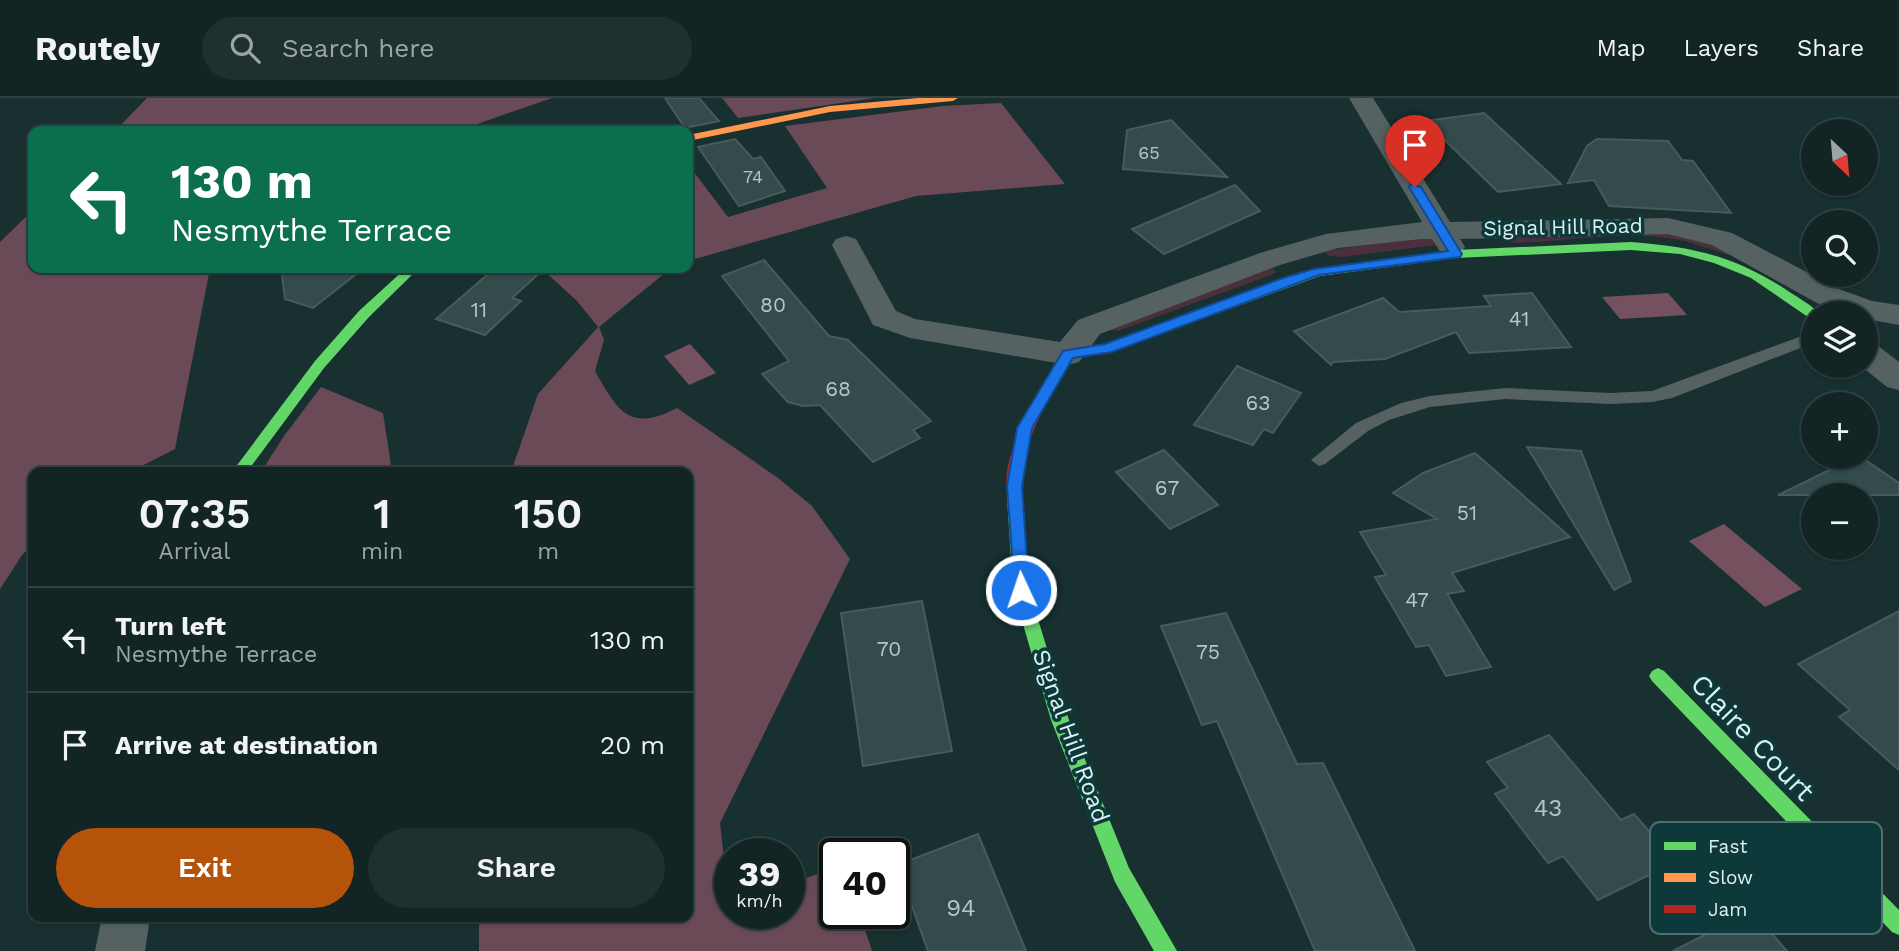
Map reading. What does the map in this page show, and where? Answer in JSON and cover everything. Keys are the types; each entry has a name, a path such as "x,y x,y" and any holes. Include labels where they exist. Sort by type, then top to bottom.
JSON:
{"street":[{"path":"693,137 830,109 953,98"},
{"path":"1361,98 1449,242"},
{"name":"Signal Hill Road","path":"846,245 884,318 910,328 1068,354 1107,349 1313,273 1449,242 1668,226 1722,239 1796,289 1828,296 1868,310 1899,315"},
{"name":"Signal Hill Road","path":"1166,951 1122,875 1060,720 1021,590 1014,486 1025,428 1068,354 1089,327 1292,252 1369,235 1449,242"},
{"path":"1292,252 1313,273"},
{"path":"243,467 360,315 406,273"},
{"path":"1796,289 1804,301"},
{"path":"1878,362 1899,379"},
{"name":"Claire Court","path":"1658,676 1799,822"},
{"name":"Claire Court","path":"1882,907 1899,925"},
{"path":"120,951 125,922"}],"lane":[{"path":"1320,460 1360,427 1395,410 1437,400 1534,393 1623,401 1644,399 1666,394 1801,342"}],"shaded area":[{"path":"147,98 552,98 471,126 120,126"},
{"path":"722,98 875,98 738,118"},
{"path":"1001,103 1065,184 916,196 693,260 693,171 728,217 827,188 785,126 943,106"},
{"path":"28,215 28,273 209,273 175,449 140,467 28,467 28,549 0,589 0,242"},
{"path":"1664,233 1705,242 1746,258 1677,240 1647,236 1508,243 1500,236"},
{"path":"1424,236 1434,239 1437,245 1341,257 1329,256 1324,251"},
{"path":"1272,268 1276,272 1271,275 1118,331 1104,330"},
{"path":"546,273 665,273 599,327 604,340 595,371 603,385 618,407 636,418 661,415 677,408 778,478 812,506 850,559 720,823 722,838 714,838 714,929 805,929 805,878 819,874 819,929 865,929 872,951 479,951 479,922 693,922 693,467 513,467 538,394 598,327 577,301"},
{"path":"1668,293 1687,315 1620,319 1602,297"},
{"path":"690,344 716,373 689,385 664,356"},
{"path":"321,387 383,413 391,467 264,467"},
{"path":"1724,524 1802,589 1765,607 1689,541"}],"building":[{"path":"665,98 699,98 719,121 693,126 684,126"},
{"path":"1484,113 1561,184 1498,192 1425,121"},
{"path":"1171,120 1227,177 1123,169 1127,130"},
{"path":"735,139 753,159 761,157 785,191 739,206 698,147"},
{"path":"1597,139 1668,141 1682,160 1693,161 1731,213 1609,206 1594,180 1568,183 1587,146"},
{"path":"1235,185 1260,211 1164,254 1132,229"},
{"path":"764,260 829,336 848,340 931,421 913,430 920,438 873,462 820,405 803,406 788,402 762,374 789,361 722,276"},
{"path":"282,273 358,273 313,308 285,299"},
{"path":"489,273 540,273 512,298 521,301 485,335 436,319"},
{"path":"1532,293 1571,347 1469,353 1456,332 1385,359 1333,362 1331,365 1294,331 1383,298 1399,312 1491,306 1484,296"},
{"path":"1237,366 1301,393 1273,433 1264,429 1253,445 1194,425"},
{"path":"1527,447 1581,451 1631,581 1614,590"},
{"path":"1164,450 1218,505 1170,529 1116,472"},
{"path":"1475,453 1570,537 1452,573 1464,591 1447,594 1491,667 1446,676 1429,645 1416,647 1375,577 1386,575 1360,532 1437,519 1393,493 1423,473"},
{"path":"1831,469 1878,469 1899,483 1899,495 1878,495 1878,483 1803,483"},
{"path":"1801,484 1801,495 1778,495"},
{"path":"922,601 952,751 863,766 841,613"},
{"path":"1899,611 1899,770 1839,717 1850,710 1798,664"},
{"path":"1226,613 1297,764 1323,763 1415,951 1315,951 1217,721 1202,725 1161,626"},
{"path":"1549,735 1621,820 1634,814 1650,832 1650,875 1598,900 1563,856 1548,863 1495,794 1508,788 1487,762"},
{"path":"978,834 1026,951 928,951 910,901 910,860"},
{"path":"1707,934 1772,934 1787,951 1673,951"}],"traffic: fast":[{"path":"1139,337 1318,272 1456,254 1631,246 1680,250 1718,260 1755,275 1801,306"},
{"path":"243,467 278,417 341,339 408,273"},
{"path":"1015,498 1021,590 1060,720 1122,875 1166,951"},
{"path":"1658,676 1799,822"},
{"path":"1882,907 1899,925"}],"traffic: slow":[{"path":"693,137 830,109 953,98"}],"traffic: jam":[{"path":"1015,498 1015,478 1023,440 1038,405 1068,354 1107,349 1139,337"}],"route":[{"path":"1021,590 1014,486 1025,428 1068,354 1107,349 1287,281 1318,272 1350,265 1456,254 1415,187"}]}
